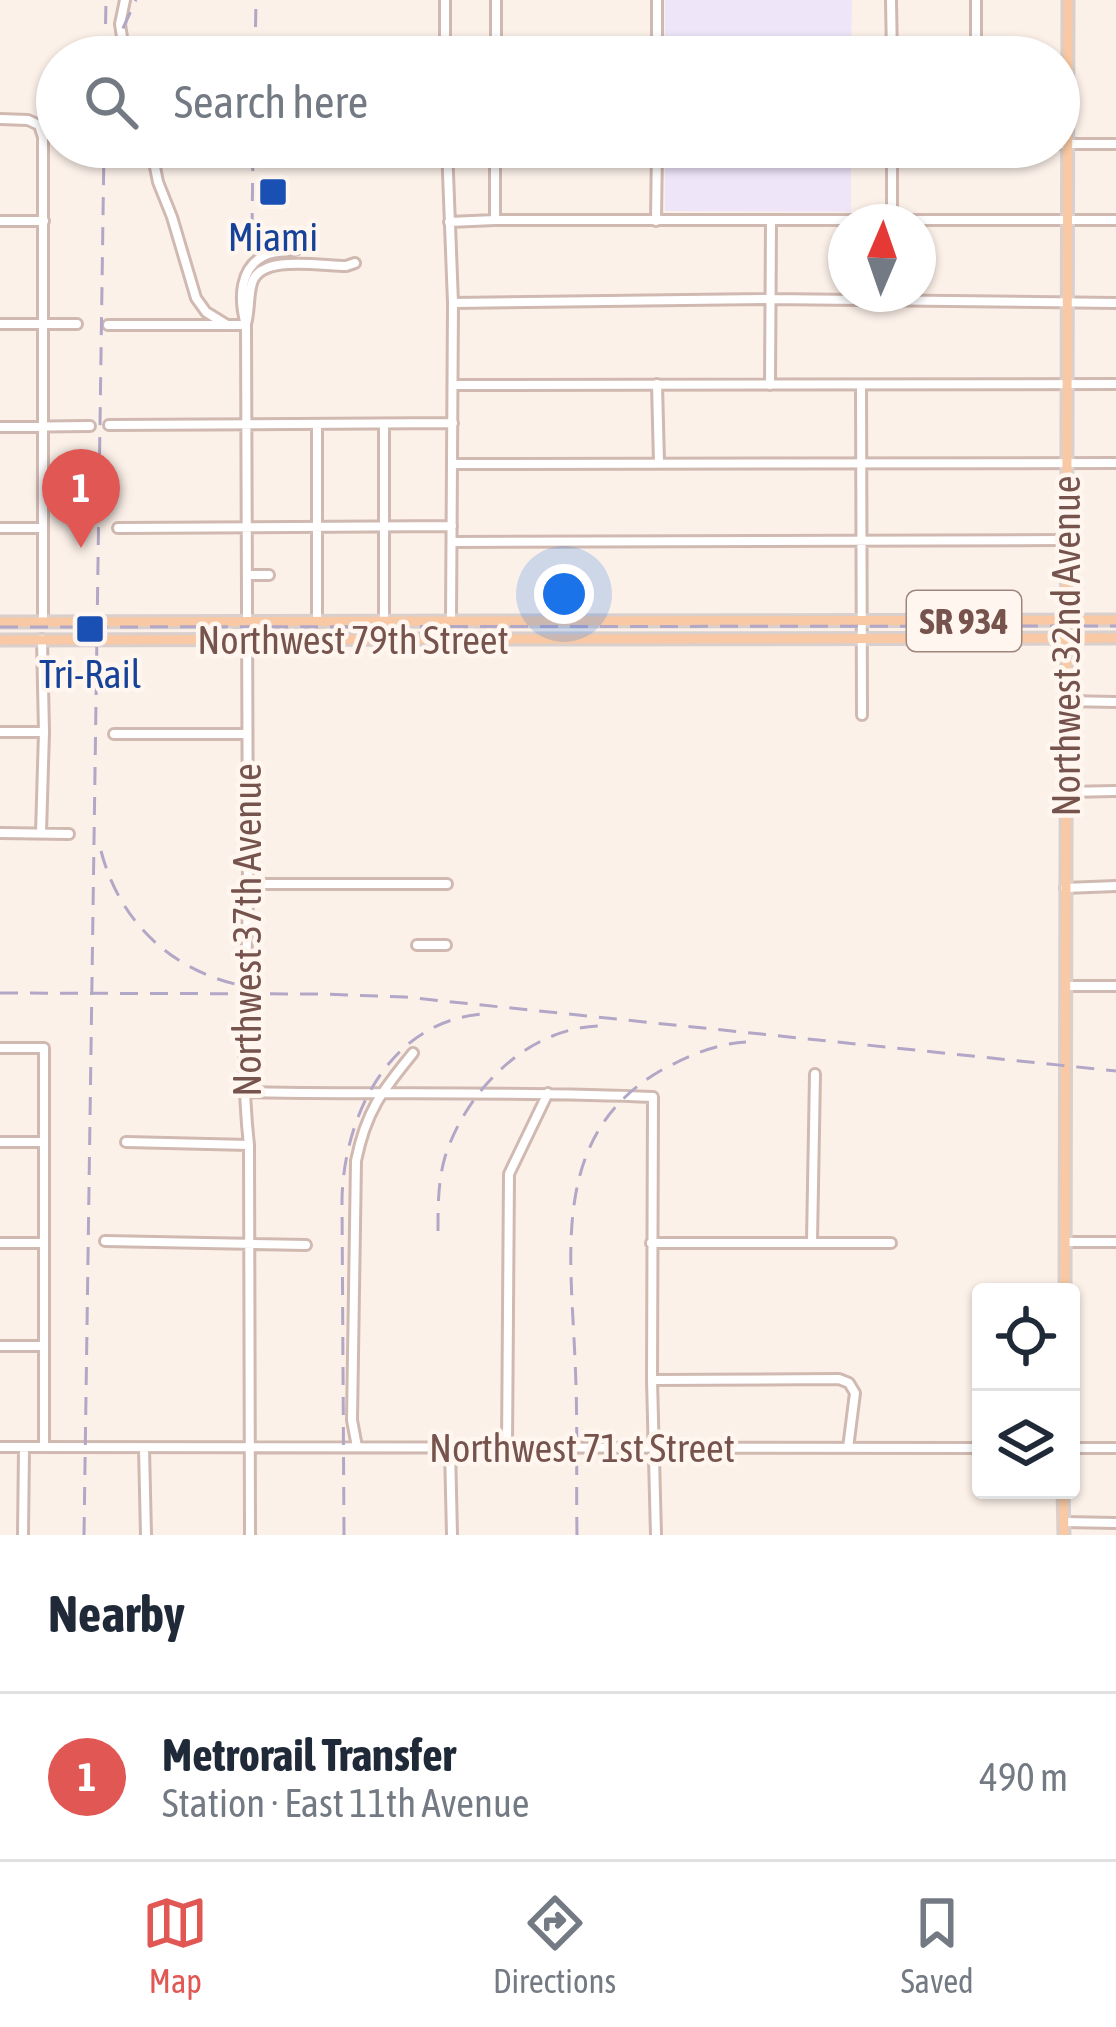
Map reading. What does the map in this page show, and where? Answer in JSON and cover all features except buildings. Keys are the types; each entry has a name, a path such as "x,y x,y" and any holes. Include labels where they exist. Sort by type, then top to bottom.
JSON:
{"main road":[{"name":"Northwest 32nd Avenue","path":"1067,36 1068,0"},
{"name":"Northwest 32nd Avenue","path":"1064,168 1065,1283"},
{"name":"Northwest 79th Street","path":"43,622 1116,620"},
{"name":"SR 934","path":"0,622 43,622"},
{"name":"Northwest 79th Street","path":"42,640 1116,638"},
{"name":"SR 934","path":"0,640 42,640"},
{"path":"1063,1499 1064,1535"}],"street":[{"path":"121,36 125,0"},
{"path":"445,36 446,0"},
{"path":"496,0 496,36"},
{"path":"657,0 657,36"},
{"path":"891,0 892,36"},
{"path":"976,0 976,36"},
{"path":"0,119 36,123"},
{"path":"1080,144 1116,144"},
{"path":"43,168 43,622"},
{"path":"155,168 196,298 206,312 227,325"},
{"path":"447,168 453,303 452,622"},
{"path":"495,168 495,220"},
{"path":"656,220 657,168"},
{"path":"892,168 892,204"},
{"path":"936,220 1116,220"},
{"path":"0,221 44,221"},
{"path":"770,385 771,221"},
{"path":"448,222 828,221"},
{"name":"Northwest 37th Avenue","path":"246,325 242,311 247,272 266,255 297,249"},
{"name":"Northwest 37th Avenue","path":"250,1535 249,1145 243,1092 248,884 246,325 252,281 263,268 355,263"},
{"path":"453,303 1116,302"},
{"path":"0,324 77,324"},
{"path":"108,325 246,325"},
{"path":"657,384 659,464"},
{"path":"453,386 1116,384"},
{"path":"861,385 862,716"},
{"path":"110,425 453,423"},
{"path":"317,424 317,622"},
{"path":"384,622 385,424"},
{"path":"0,427 90,427"},
{"path":"452,464 1116,463"},
{"path":"118,528 452,526"},
{"path":"0,528 42,528"},
{"path":"452,542 1066,540"},
{"path":"247,575 269,575"},
{"path":"41,833 42,640"},
{"path":"1066,701 1116,702"},
{"path":"0,732 44,731"},
{"path":"114,734 248,734"},
{"path":"1066,792 1116,791"},
{"path":"0,832 69,834"},
{"path":"248,884 447,884"},
{"path":"1066,888 1116,886"},
{"path":"417,945 446,945"},
{"path":"1066,986 1116,986"},
{"path":"0,1048 44,1048 44,1447"},
{"path":"357,1447 352,1420 356,1161 362,1130 379,1095 413,1053"},
{"path":"812,1241 815,1074"},
{"path":"243,1092 653,1096 656,1535"},
{"path":"507,1448 509,1174 548,1093"},
{"path":"0,1142 43,1142"},
{"path":"126,1142 249,1145"},
{"path":"105,1241 306,1245"},
{"path":"1065,1242 1116,1243"},
{"path":"0,1243 43,1243"},
{"path":"651,1244 891,1243"},
{"path":"0,1346 44,1346"},
{"path":"652,1380 839,1378 855,1393 848,1448"},
{"name":"Northwest 71st Street","path":"0,1447 972,1448"},
{"path":"23,1535 24,1448"},
{"path":"144,1448 146,1535"},
{"path":"450,1448 452,1535"},
{"path":"1080,1448 1116,1448"},
{"path":"1064,1522 1116,1523"}],"shaded area":[{"path":"665,0 852,0 851,36 665,36"},
{"path":"665,168 851,168 851,204 828,204 828,212 665,211"}],"railway":[{"path":"105,36 106,0"},
{"path":"119,36 136,0"},
{"path":"255,36 256,0"},
{"path":"84,1535 104,168"},
{"path":"252,231 253,168"},
{"path":"0,627 1116,626"},
{"path":"101,851 120,899 150,938 190,967 239,985"},
{"path":"0,993 405,997 1116,1071"},
{"path":"344,1535 342,1199 352,1135 379,1077 399,1053 423,1033 451,1020 484,1014"},
{"path":"438,1231 445,1157 484,1087 523,1051 547,1038 598,1026"},
{"path":"577,1535 571,1239 584,1163 600,1128 625,1097 660,1071 702,1052 746,1042"}],"place":[{"name":"Miami","path":"273,192"},
{"name":"Metrorail Transfer","path":"81,548"},
{"name":"Tri-Rail","path":"90,629"}]}
